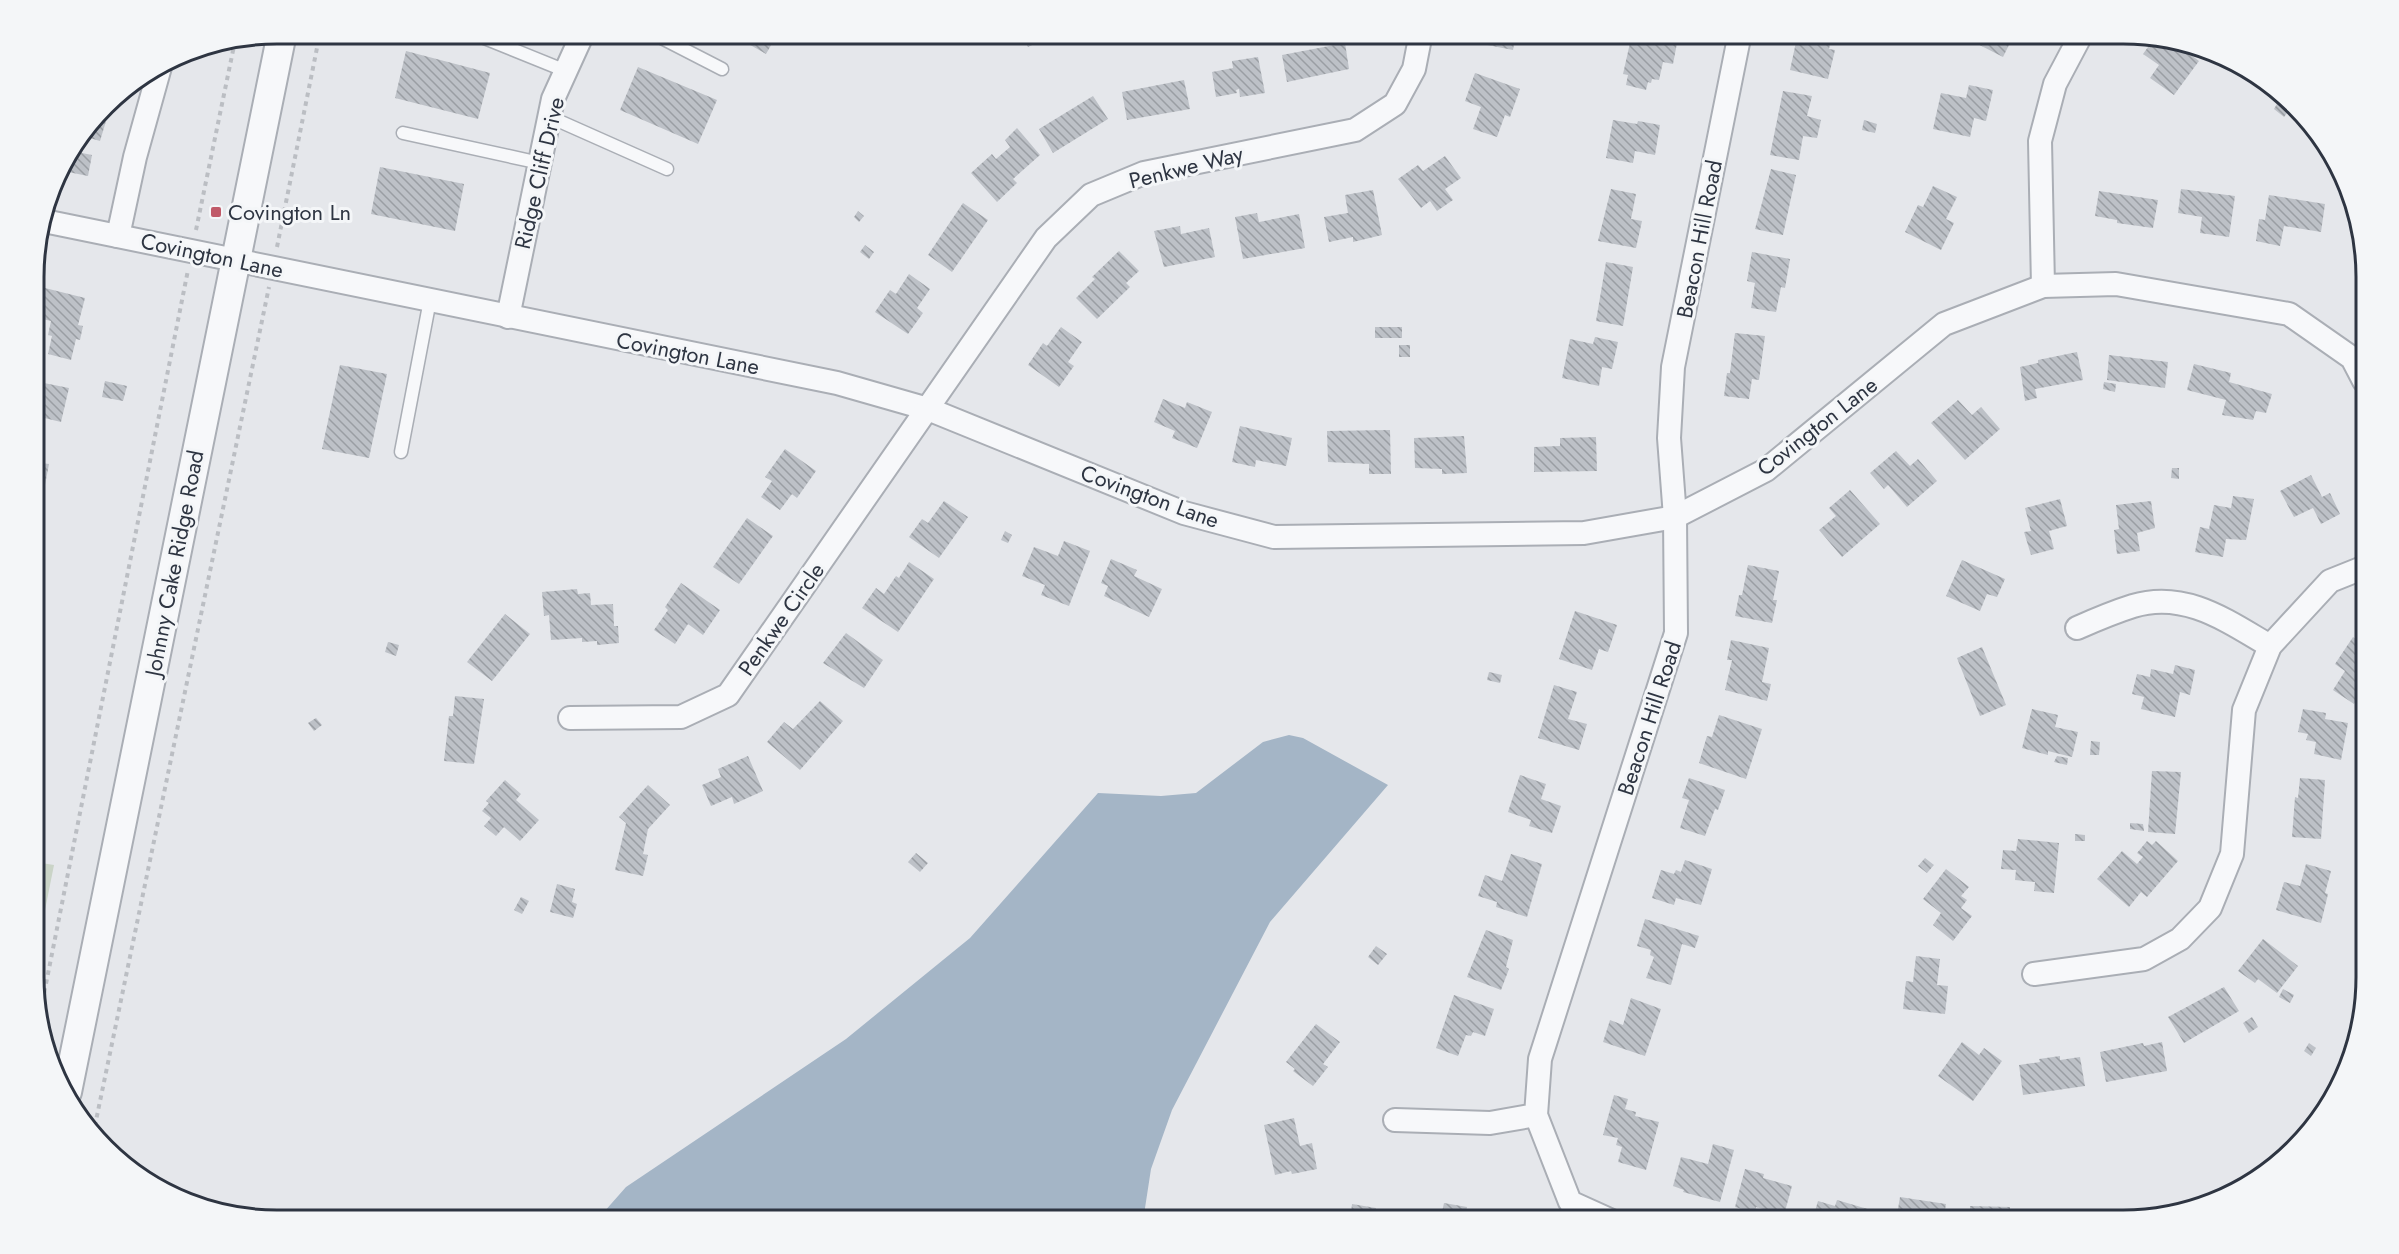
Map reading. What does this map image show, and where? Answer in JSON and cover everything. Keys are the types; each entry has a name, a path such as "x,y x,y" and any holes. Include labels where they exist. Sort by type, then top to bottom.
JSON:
{"street":[{"name":"Johnny Cake Ridge Road","path":"69,1082 280,44"},
{"name":"Ridge Cliff Drive","path":"508,317 553,99 578,44"},
{"name":"Penkwe Way","path":"928,409 1046,238 1090,195 1144,173 1355,130 1395,104 1414,69 1419,44"},
{"name":"Beacon Hill Road","path":"1588,1210 1570,1202 1536,1115 1540,1059 1676,633 1675,517 1669,438 1673,367 1738,44"},
{"path":"2043,286 2040,141 2055,84 2076,44"},
{"path":"118,236 135,157 157,77"},
{"name":"Covington Lane","path":"50,222 837,383 928,409 1184,513 1274,537 1584,533 1675,517 1766,470 1944,324 2043,286 2116,284 2289,314 2352,358 2355,364"},
{"name":"Penkwe Circle","path":"570,718 681,717 728,695 928,409"},
{"path":"2034,974 2144,959 2180,939 2210,908 2232,854 2244,710 2270,646 2330,581 2355,571"},
{"path":"2077,628 2135,605 2175,601 2213,612 2270,646"},
{"path":"1395,1120 1490,1124 1536,1115"}],"lane":[{"path":"499,44 566,71"},
{"path":"673,44 722,69"},
{"path":"549,117 667,169"},
{"path":"402,133 540,163"},
{"path":"401,452 430,300"}],"path":[{"path":"95,1124 318,44"},
{"path":"44,993 234,47"}],"shaded area":[{"path":"44,863 54,865 44,915"}],"water":[{"path":"1289,735 1303,738 1388,785 1270,922 1172,1110 1151,1169 1145,1210 606,1210 626,1187 846,1039 970,938 1098,793 1161,796 1196,793 1263,742"}],"building":[{"path":"748,44 772,44 766,54"},
{"path":"1345,44 1349,69 1287,82 1282,55"},
{"path":"1482,44 1514,44 1513,50"},
{"path":"1630,44 1677,44 1673,64 1663,62 1659,80 1652,79 1651,83 1648,82 1646,90 1626,85 1628,75 1623,74"},
{"path":"1796,44 1830,44 1829,49 1835,50 1828,79 1790,70"},
{"path":"1978,44 2010,44 2003,57"},
{"path":"2150,45 2153,45 2183,51 2199,61 2174,95 2150,78 2159,65 2143,54"},
{"path":"406,51 490,73 478,119 395,98"},
{"path":"1258,57 1265,93 1240,97 1239,89 1236,90 1237,93 1216,97 1212,72 1233,68 1232,61"},
{"path":"638,67 717,100 698,144 620,110"},
{"path":"1475,73 1520,89 1510,117 1505,115 1497,137 1473,129 1481,107 1465,101"},
{"path":"1184,80 1190,109 1127,120 1122,92"},
{"path":"1969,85 1993,90 1986,121 1974,118 1970,137 1933,129 1941,93 1966,98"},
{"path":"1783,91 1812,96 1807,116 1821,120 1817,138 1803,136 1799,160 1770,155"},
{"path":"1093,96 1108,119 1053,153 1039,129"},
{"path":"2278,103 2287,112 2284,117 2274,109"},
{"path":"107,117 100,141 90,138"},
{"path":"1613,120 1660,125 1655,155 1635,151 1633,163 1606,158"},
{"path":"1864,120 1877,124 1875,133 1862,130"},
{"path":"1017,128 1040,155 1013,179 1017,183 997,202 971,173 992,154 996,159 1010,147 1005,140"},
{"path":"80,153 92,155 88,176 69,172"},
{"path":"1445,156 1461,178 1445,189 1453,200 1437,211 1430,201 1421,208 1398,179 1418,165 1423,171"},
{"path":"380,167 464,184 455,231 371,214"},
{"path":"1771,169 1796,175 1783,235 1755,229"},
{"path":"1933,186 1957,197 1946,219 1954,223 1941,250 1905,232 1918,205 1923,207"},
{"path":"1611,189 1636,194 1631,219 1642,221 1636,248 1598,241"},
{"path":"2181,189 2235,196 2229,237 2200,233 2202,217 2178,213"},
{"path":"1373,190 1382,235 1353,242 1353,237 1329,242 1324,217 1348,213 1345,195"},
{"path":"2099,191 2158,200 2153,228 2117,223 2117,220 2095,216"},
{"path":"2269,195 2325,204 2321,232 2284,226 2280,246 2256,241 2259,219 2265,220"},
{"path":"963,203 988,220 952,272 928,255"},
{"path":"858,211 864,216 859,222 854,217"},
{"path":"1257,213 1259,222 1299,214 1305,248 1243,259 1235,217"},
{"path":"1180,226 1181,234 1209,228 1215,257 1164,267 1154,231"},
{"path":"865,245 874,252 869,259 860,252"},
{"path":"1119,251 1139,271 1126,283 1130,287 1097,319 1076,298 1095,279 1092,277"},
{"path":"1752,252 1790,259 1785,288 1781,287 1776,312 1751,308 1755,283 1747,281"},
{"path":"1606,262 1633,267 1623,326 1596,321"},
{"path":"909,274 930,289 917,308 923,313 908,334 875,312 890,290 896,294"},
{"path":"44,288 85,298 78,325 83,326 80,340 76,339 71,360 48,354 52,336 48,335 51,321 44,319"},
{"path":"1061,327 1082,342 1068,362 1074,366 1059,387 1028,365 1043,343 1047,346"},
{"path":"1375,327 1402,327 1402,338 1375,338"},
{"path":"1735,333 1765,336 1759,380 1752,379 1749,399 1724,396 1727,373 1730,373"},
{"path":"1595,337 1618,342 1612,369 1602,367 1599,386 1562,378 1570,339 1593,344"},
{"path":"1399,345 1410,345 1410,357 1399,357"},
{"path":"2077,352 2083,380 2035,389 2037,398 2025,401 2020,367 2038,363 2038,360"},
{"path":"2109,355 2168,362 2165,388 2107,380"},
{"path":"2194,364 2231,373 2229,382 2272,394 2266,413 2256,411 2253,420 2222,415 2226,400 2187,390"},
{"path":"340,365 387,374 369,458 322,449"},
{"path":"105,381 127,386 123,401 102,397"},
{"path":"2104,382 2116,384 2115,392 2103,389"},
{"path":"44,383 69,388 61,422 44,418"},
{"path":"1163,399 1185,408 1187,402 1212,412 1197,448 1172,438 1175,431 1154,422"},
{"path":"1958,400 1972,415 1981,407 2000,429 1965,460 1931,423"},
{"path":"1240,426 1292,438 1286,466 1256,460 1255,467 1232,462"},
{"path":"1390,430 1391,474 1369,474 1369,464 1328,462 1327,431"},
{"path":"1464,436 1467,473 1442,474 1442,469 1415,468 1414,438"},
{"path":"1596,437 1597,471 1534,472 1534,447 1560,446 1560,438"},
{"path":"785,449 816,471 797,498 792,494 780,510 761,497 772,481 765,477"},
{"path":"1896,451 1910,466 1918,459 1937,481 1907,507 1888,485 1884,489 1870,473"},
{"path":"44,463 49,464 44,490"},
{"path":"2172,468 2179,468 2179,479 2171,478"},
{"path":"2311,475 2322,497 2330,493 2340,514 2321,524 2313,508 2294,517 2280,491"},
{"path":"1850,490 1880,524 1842,557 1819,530 1836,516 1829,508"},
{"path":"2233,496 2254,499 2246,540 2226,539 2223,557 2195,552 2200,527 2209,529 2214,505 2231,508"},
{"path":"2060,499 2067,526 2049,531 2054,549 2031,555 2024,532 2031,531 2025,508"},
{"path":"944,501 968,517 939,558 909,537 922,519 928,523"},
{"path":"2151,501 2155,528 2137,533 2140,551 2117,554 2114,530 2119,529 2116,505"},
{"path":"747,518 773,536 739,584 713,567"},
{"path":"1005,531 1012,535 1008,543 1001,540"},
{"path":"1064,541 1090,551 1069,606 1041,595 1045,585 1022,576 1034,547 1058,556"},
{"path":"1111,559 1137,570 1134,576 1162,589 1149,617 1104,596 1108,586 1101,583"},
{"path":"1962,560 2005,579 1997,597 1987,594 1980,611 1946,596"},
{"path":"909,562 934,579 898,632 862,608 876,588 884,594 896,576 899,578"},
{"path":"1748,565 1779,571 1773,600 1777,600 1772,623 1735,616"},
{"path":"681,583 720,610 703,635 688,624 675,644 654,630 668,610 665,607"},
{"path":"577,589 578,594 590,593 591,605 613,604 614,626 618,626 619,643 597,645 597,641 582,642 582,638 551,640 549,615 544,616 542,592"},
{"path":"1575,611 1617,625 1608,652 1599,649 1592,670 1559,659"},
{"path":"505,614 530,634 492,681 467,662"},
{"path":"846,633 883,660 864,688 823,663"},
{"path":"2353,637 2355,638 2354,704 2333,690 2345,671 2335,664"},
{"path":"1731,640 1769,648 1762,682 1771,684 1767,701 1725,690 1732,660 1727,660"},
{"path":"388,642 399,645 396,656 385,652"},
{"path":"1982,647 2006,705 1980,716 1957,658"},
{"path":"2175,665 2195,670 2190,695 2180,692 2175,717 2141,709 2144,697 2132,694 2137,674 2150,677 2151,669 2173,674"},
{"path":"1489,672 1502,675 1500,683 1487,680"},
{"path":"1554,685 1577,692 1568,719 1587,724 1579,750 1538,738"},
{"path":"455,696 484,699 474,764 444,761 449,716 453,716"},
{"path":"820,701 843,721 800,770 767,742 784,722 793,729"},
{"path":"2032,709 2058,715 2055,727 2078,732 2072,757 2048,751 2048,755 2022,748"},
{"path":"2303,709 2326,713 2325,719 2348,723 2341,760 2314,754 2316,742 2306,740 2308,734 2298,732"},
{"path":"1719,715 1762,729 1746,779 1699,763 1707,736 1712,737"},
{"path":"316,718 322,725 314,731 308,723"},
{"path":"2091,741 2100,742 2099,755 2090,755"},
{"path":"748,756 763,791 734,804 732,797 711,806 702,785 721,777 718,769"},
{"path":"2057,756 2068,758 2067,765 2054,762"},
{"path":"2152,771 2181,772 2175,834 2148,832"},
{"path":"1520,775 1546,784 1541,799 1561,806 1552,833 1529,826 1531,820 1508,812"},
{"path":"1689,778 1725,790 1705,836 1680,828 1689,800 1682,798"},
{"path":"2300,778 2325,780 2321,839 2292,837 2295,797 2298,798"},
{"path":"505,780 521,794 516,800 539,820 520,841 504,827 496,836 484,826 491,818 482,811 489,803 486,801"},
{"path":"648,785 670,805 648,829 643,854 648,855 643,876 615,870 626,823 619,817"},
{"path":"2130,823 2143,824 2144,831 2130,829"},
{"path":"2075,834 2085,835 2085,841 2075,841"},
{"path":"2018,839 2059,843 2054,893 2034,891 2035,882 2015,880 2016,870 2001,869 2003,850 2016,851"},
{"path":"2147,841 2152,845 2156,841 2178,861 2147,897 2141,892 2129,907 2097,879 2122,851 2137,864 2143,857 2137,853"},
{"path":"916,853 928,863 920,872 908,862"},
{"path":"1511,854 1542,864 1527,917 1496,907 1497,902 1478,896 1485,875 1502,881"},
{"path":"1925,858 1934,865 1927,873 1918,866"},
{"path":"1685,860 1712,869 1701,905 1676,898 1674,905 1652,898 1661,870 1674,874 1676,870 1681,872"},
{"path":"2306,864 2331,871 2321,923 2276,910 2284,882 2300,886"},
{"path":"1946,869 1969,887 1961,896 1967,900 1961,908 1972,916 1953,941 1933,925 1941,913 1923,899"},
{"path":"557,884 575,889 572,902 577,904 573,918 550,912"},
{"path":"521,897 529,901 522,914 514,910"},
{"path":"1645,919 1699,936 1695,948 1682,944 1671,985 1646,978 1654,957 1650,955 1651,950 1637,946"},
{"path":"1486,930 1513,940 1506,967 1509,969 1501,990 1467,977"},
{"path":"2263,939 2298,966 2277,993 2258,979 2255,983 2238,971"},
{"path":"1376,946 1387,954 1378,965 1368,957"},
{"path":"1916,956 1940,959 1937,985 1948,986 1945,1014 1903,1009 1906,981 1913,982"},
{"path":"2224,987 2239,1011 2184,1043 2168,1017"},
{"path":"2283,989 2294,995 2290,1003 2279,997"},
{"path":"1454,995 1494,1009 1485,1036 1473,1032 1471,1036 1466,1035 1458,1056 1436,1048"},
{"path":"1631,998 1661,1009 1645,1056 1603,1042 1610,1020 1623,1025"},
{"path":"2252,1017 2258,1027 2249,1033 2243,1023"},
{"path":"1316,1024 1340,1042 1323,1064 1328,1067 1313,1086 1293,1071 1295,1069 1286,1062"},
{"path":"1962,1042 1979,1055 1984,1048 2002,1061 1973,1101 1938,1076"},
{"path":"2162,1042 2167,1071 2106,1082 2100,1052 2143,1043 2144,1046"},
{"path":"2309,1043 2316,1048 2311,1056 2304,1051"},
{"path":"2060,1056 2060,1060 2080,1057 2085,1086 2023,1095 2019,1065"},
{"path":"1614,1095 1628,1099 1625,1109 1636,1112 1635,1116 1659,1122 1646,1170 1618,1162 1622,1147 1616,1145 1618,1138 1603,1135"},
{"path":"1294,1118 1300,1146 1312,1143 1317,1169 1275,1175 1264,1125"},
{"path":"1713,1144 1734,1150 1720,1202 1683,1192 1684,1190 1673,1186 1681,1157 1708,1164"},
{"path":"1745,1169 1764,1174 1763,1178 1792,1186 1785,1210 1766,1210 1756,1207 1756,1210 1745,1210 1735,1207"},
{"path":"1900,1197 1946,1204 1945,1210 1898,1210"},
{"path":"1837,1200 1871,1210 1815,1210 1818,1201 1835,1206"},
{"path":"1444,1203 1467,1207 1466,1210 1442,1210"},
{"path":"1352,1204 1376,1208 1376,1210 1351,1210"},
{"path":"1970,1206 2010,1207 2010,1210 1970,1210"}],"place":[{"name":"Covington Ln","path":"216,212"}]}
